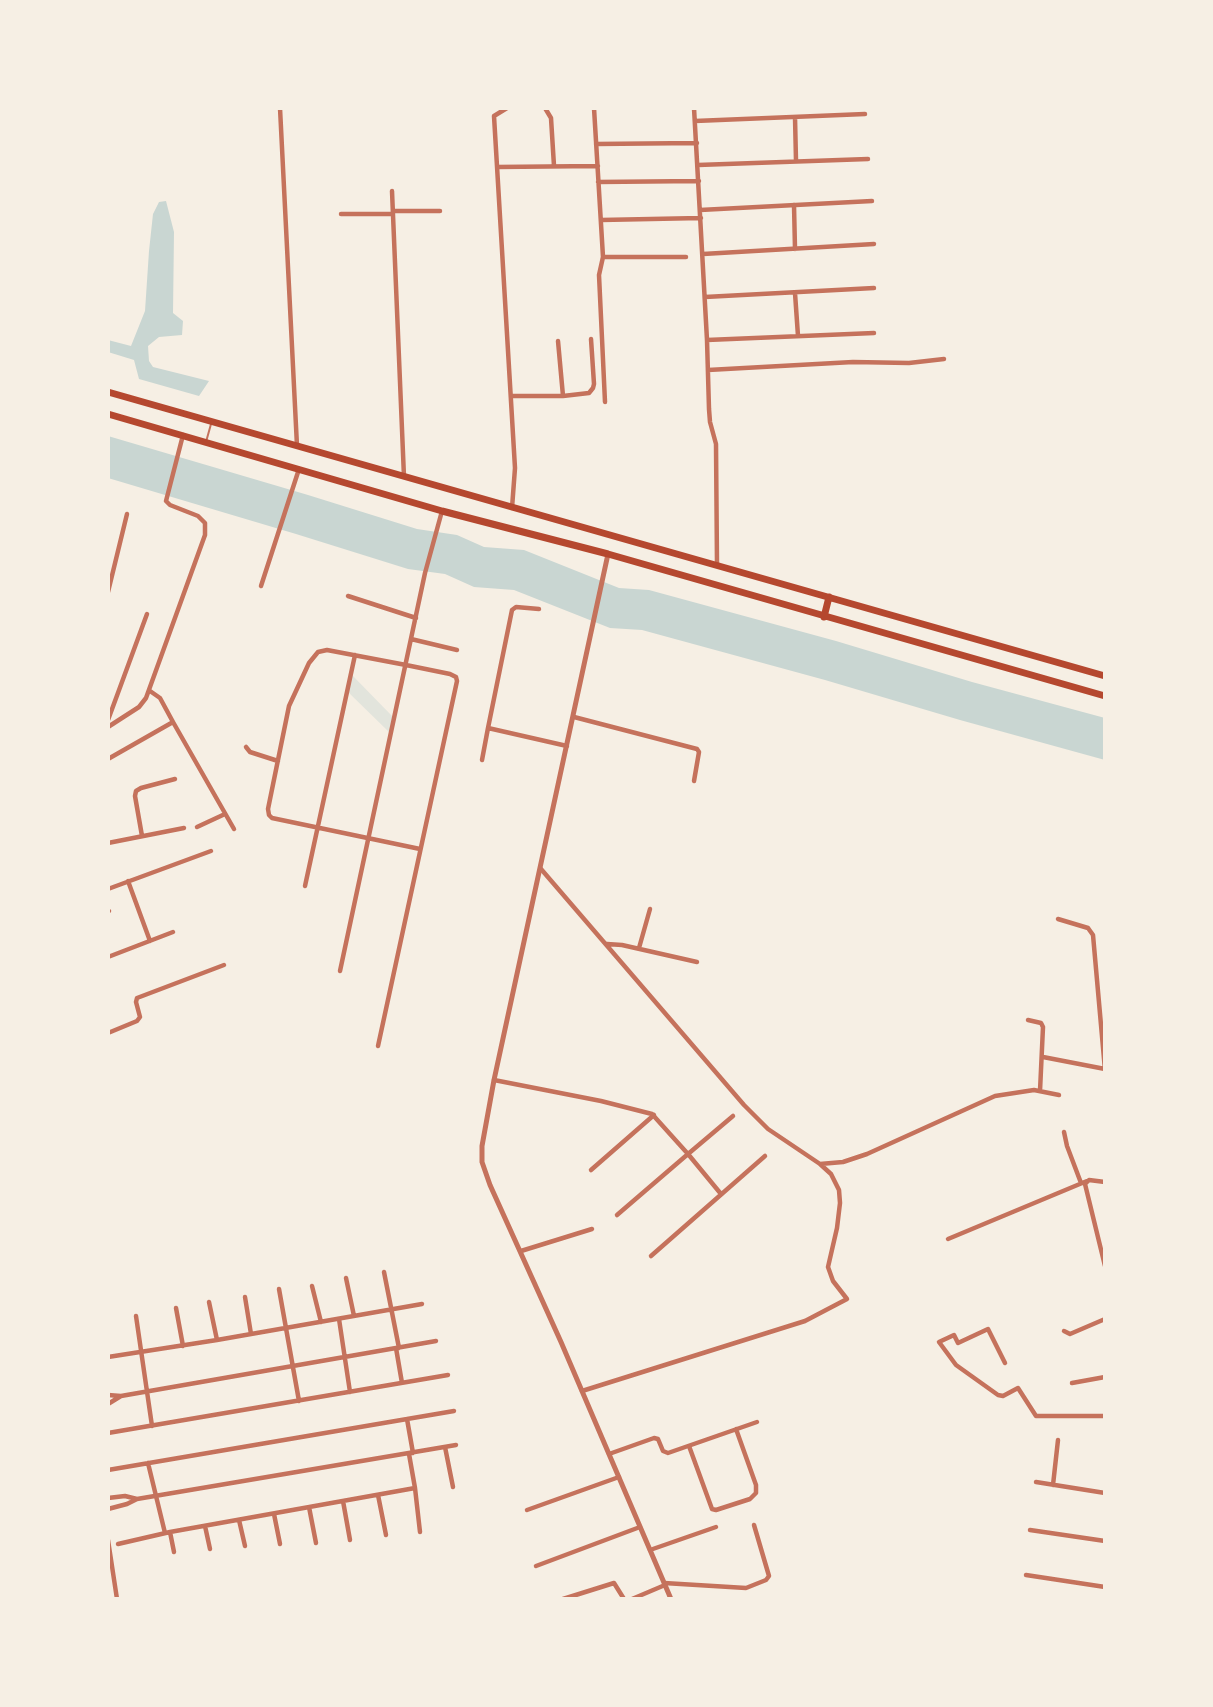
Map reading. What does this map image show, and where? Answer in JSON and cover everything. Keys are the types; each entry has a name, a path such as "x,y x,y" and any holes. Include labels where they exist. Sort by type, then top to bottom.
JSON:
{"highway":[{"path":"108,392 1105,676"},
{"path":"108,414 442,511 608,554 1105,696"},
{"path":"824,617 829,597"}],"street":[{"path":"280,108 297,446"},
{"path":"494,108 512,396 515,468 512,508"},
{"path":"494,116 507,108"},
{"path":"545,108 550,118 554,166"},
{"path":"594,108 603,257 599,275 605,402"},
{"path":"694,108 710,422 716,444 717,565"},
{"path":"695,121 865,114"},
{"path":"795,117 796,161"},
{"path":"596,144 696,142"},
{"path":"698,165 868,159"},
{"path":"498,167 598,166"},
{"path":"598,182 699,181"},
{"path":"392,190 404,477"},
{"path":"700,210 872,201"},
{"path":"794,205 795,249"},
{"path":"341,214 440,211"},
{"path":"601,220 700,218"},
{"path":"703,254 874,244"},
{"path":"603,257 686,257"},
{"path":"705,297 874,288"},
{"path":"795,293 798,336"},
{"path":"707,340 874,333"},
{"path":"512,396 586,394 593,388 591,339"},
{"path":"558,341 563,396"},
{"path":"708,370 853,362 916,363 944,359"},
{"path":"108,727 139,707 150,691 206,535 202,519 191,512 170,505 166,498 183,435"},
{"path":"261,586 299,469"},
{"path":"340,971 425,573 442,511"},
{"path":"108,592 127,514"},
{"path":"608,554 494,1080 482,1146 482,1162 671,1599"},
{"path":"348,596 416,618"},
{"path":"482,760 512,610 516,607 539,609"},
{"path":"108,720 147,614"},
{"path":"411,639 458,650"},
{"path":"378,1046 457,681 456,677 450,674 406,664 323,650 318,652 309,663 289,706 268,809 269,815 420,849"},
{"path":"305,886 355,655"},
{"path":"150,691 160,698 234,829"},
{"path":"574,717 697,749 699,752 694,781"},
{"path":"108,759 173,722"},
{"path":"488,728 567,746"},
{"path":"246,747 250,752 278,761"},
{"path":"142,836 136,791 175,779"},
{"path":"197,827 225,814"},
{"path":"108,843 184,828"},
{"path":"108,889 211,851"},
{"path":"541,869 757,1119 820,1164 831,1174 839,1190 837,1228 828,1267 833,1281 846,1299 805,1321 582,1391"},
{"path":"128,881 150,941"},
{"path":"639,948 650,909"},
{"path":"1043,1057 1105,1070 1094,935 1088,928 1059,919"},
{"path":"108,957 173,932"},
{"path":"607,944 639,948 697,962"},
{"path":"108,1033 137,1021 140,1017 137,998 225,965"},
{"path":"1028,1020 1043,1025 1040,1090"},
{"path":"494,1080 601,1101 654,1115 722,1194"},
{"path":"820,1164 843,1162 867,1154 987,1098 1040,1090 1059,1095"},
{"path":"591,1170 654,1115"},
{"path":"617,1215 733,1116"},
{"path":"1064,1132 1067,1146 1084,1182 1105,1266"},
{"path":"651,1256 765,1156"},
{"path":"948,1239 1084,1182 1092,1180 1105,1182"},
{"path":"521,1251 592,1229"},
{"path":"384,1272 402,1383"},
{"path":"346,1278 354,1316"},
{"path":"312,1286 321,1322"},
{"path":"279,1289 299,1401"},
{"path":"245,1297 251,1334"},
{"path":"210,1302 217,1341"},
{"path":"108,1357 217,1341 422,1304"},
{"path":"176,1308 183,1346"},
{"path":"136,1316 152,1426"},
{"path":"339,1319 350,1392"},
{"path":"1064,1331 1070,1334 1105,1319"},
{"path":"1005,1363 988,1329 958,1343 954,1335 939,1342 956,1365 998,1395 1003,1396 1018,1388 1036,1416 1105,1416"},
{"path":"108,1395 120,1396 436,1341"},
{"path":"108,1433 448,1375"},
{"path":"1072,1383 1105,1377"},
{"path":"108,1404 120,1396"},
{"path":"108,1470 454,1411"},
{"path":"407,1419 420,1532"},
{"path":"609,1454 654,1438 658,1439 663,1451 668,1453 757,1422"},
{"path":"689,1446 711,1509 716,1510 750,1499 757,1490 735,1429"},
{"path":"1053,1485 1058,1440"},
{"path":"108,1509 137,1499 456,1445"},
{"path":"445,1447 453,1487"},
{"path":"148,1463 155,1497 174,1552"},
{"path":"526,1510 619,1477"},
{"path":"1036,1482 1105,1493"},
{"path":"118,1544 415,1488"},
{"path":"378,1495 386,1535"},
{"path":"108,1498 125,1496 137,1499"},
{"path":"343,1501 350,1540"},
{"path":"309,1507 316,1543"},
{"path":"274,1514 280,1544"},
{"path":"239,1520 245,1546"},
{"path":"632,1599 665,1584 746,1588 766,1580 769,1576 754,1525"},
{"path":"205,1526 210,1548"},
{"path":"536,1566 640,1527"},
{"path":"650,1550 716,1527"},
{"path":"1030,1530 1105,1541"},
{"path":"108,1540 117,1599"},
{"path":"1026,1575 1105,1587"},
{"path":"563,1599 614,1583 624,1599"}],"lane":[{"path":"206,442 212,422"}],"shaded area":[{"path":"166,201 174,232 173,313 183,321 182,335 159,337 148,346 149,361 153,367 209,381 199,396 139,379 134,360 108,352 108,340 131,346 145,311 153,214 159,202"},
{"path":"108,436 417,529 457,535 484,547 524,550 619,588 649,590 1105,718 1105,760 642,630 610,628 514,590 474,587 445,574 408,569 108,478"},
{"path":"352,675 394,718 391,734 348,692"}]}
